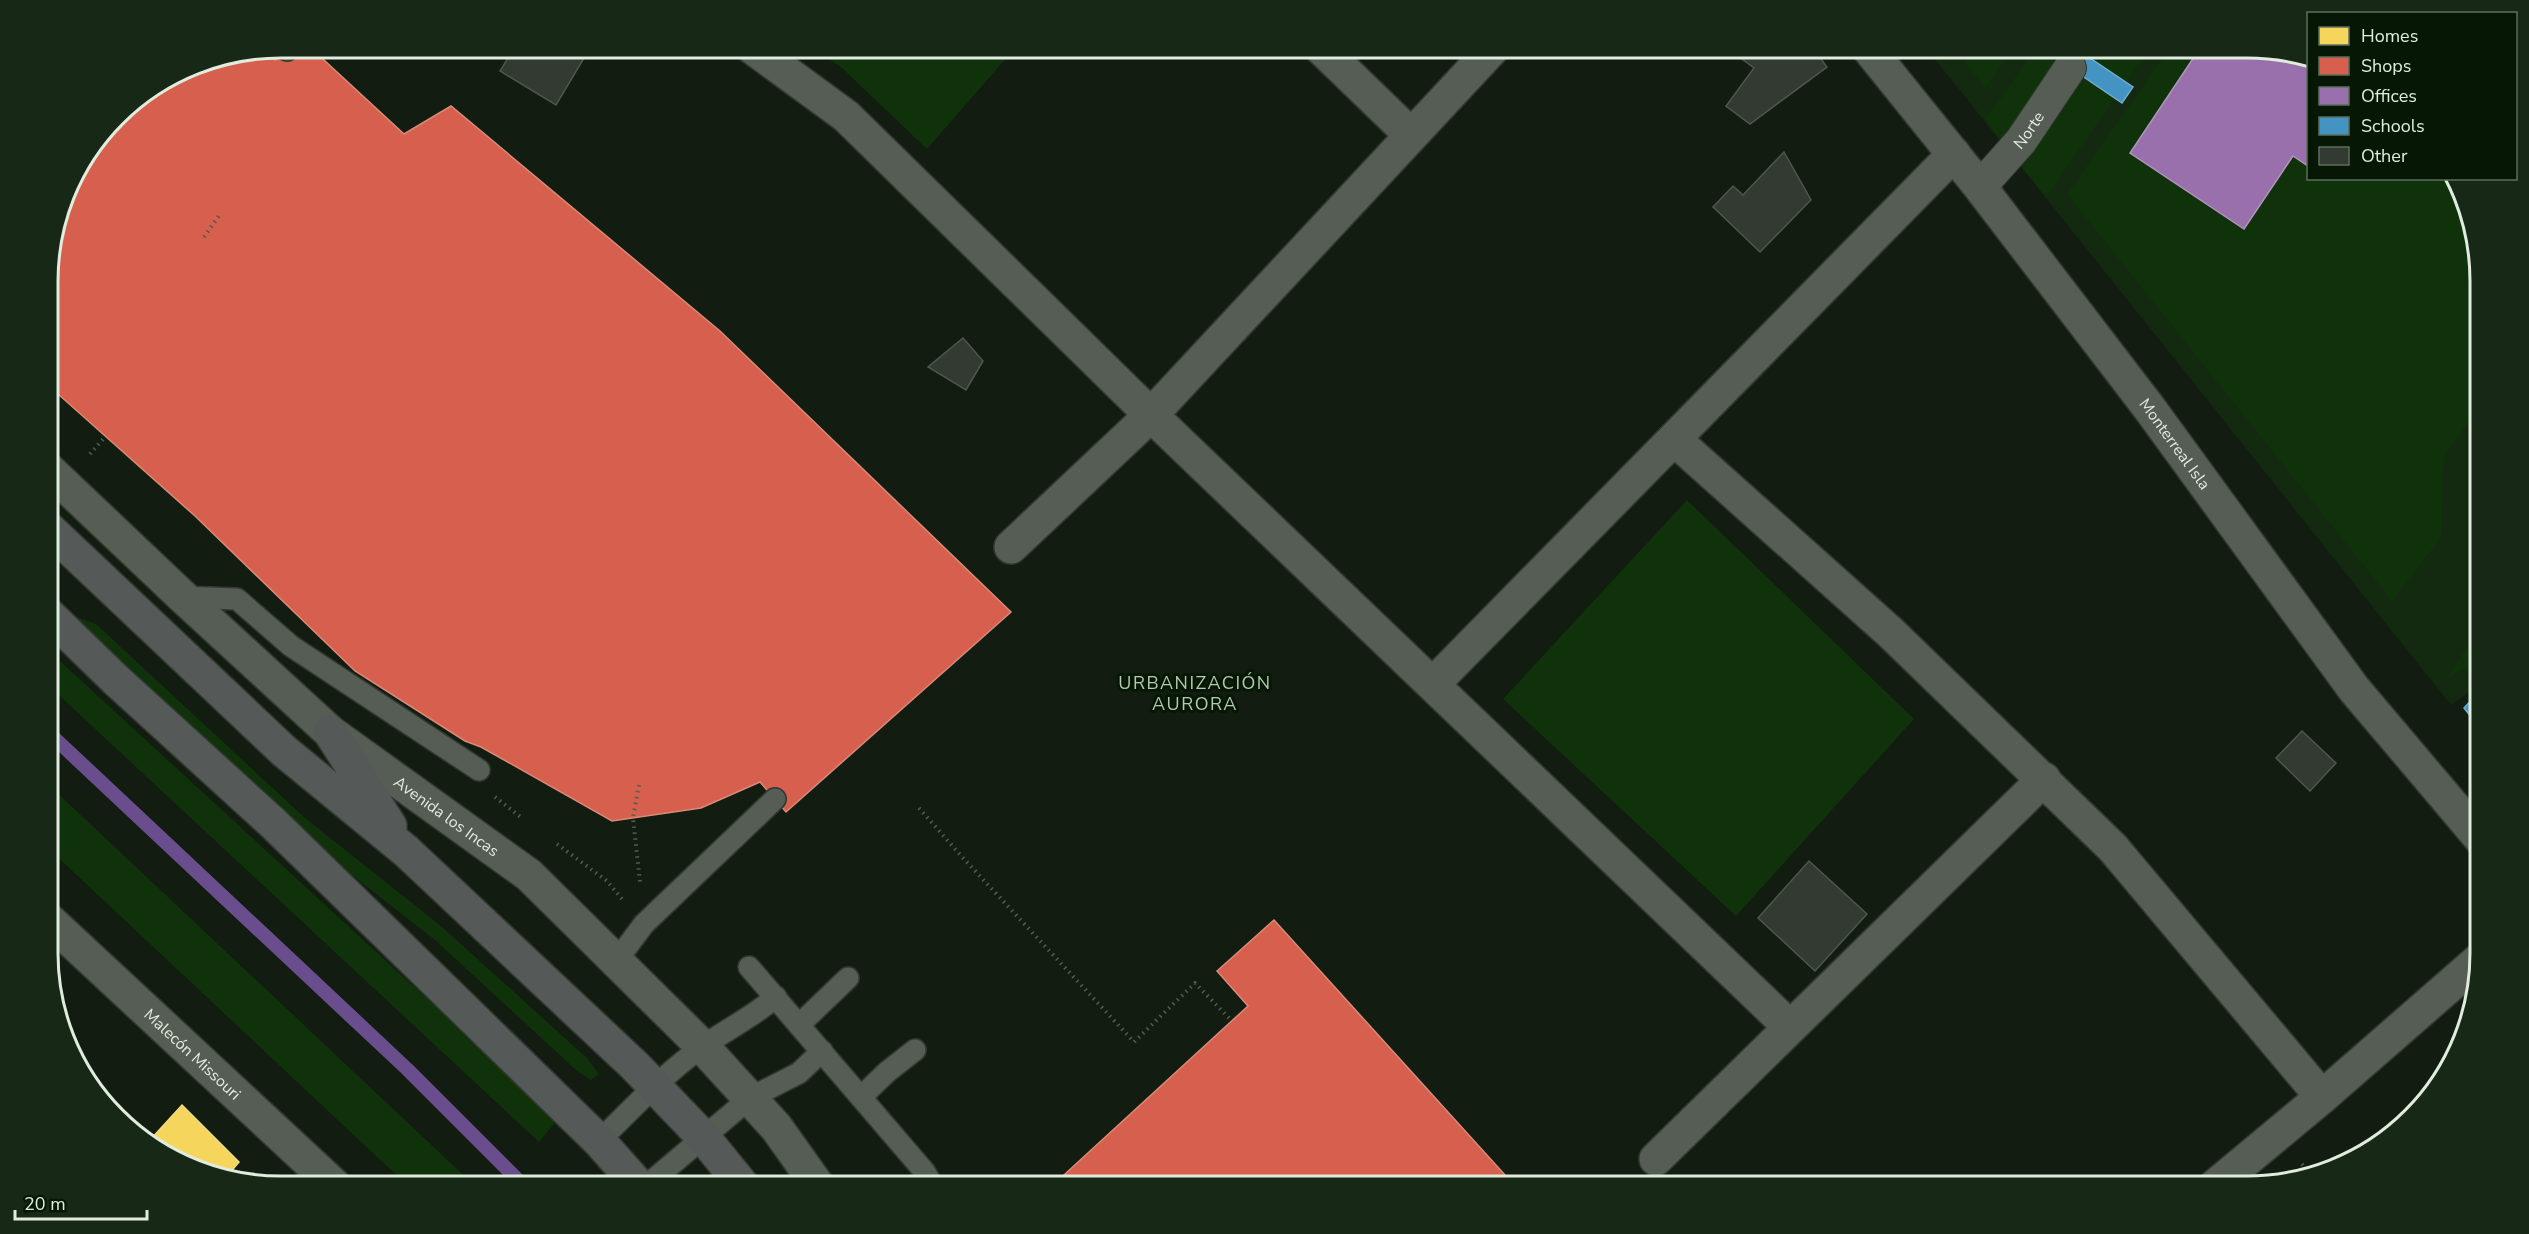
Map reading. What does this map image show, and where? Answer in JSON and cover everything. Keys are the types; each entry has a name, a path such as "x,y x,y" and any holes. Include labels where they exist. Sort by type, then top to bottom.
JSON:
{"main road":[{"path":"59,538 284,751 406,851 656,1086 704,1138 735,1176"},
{"path":"59,625 116,680 274,824 599,1141 630,1176"},
{"path":"330,732 406,851"}],"street":[{"path":"767,58 846,116 1151,415 1790,1027"},
{"path":"1331,58 1411,135"},
{"path":"1011,547 1151,415 1484,58"},
{"name":"Monterreal Isla","path":"1876,58 1980,187 2150,409 2354,689 2470,826"},
{"name":"Norte","path":"1980,187 2020,141 2079,58"},
{"path":"1432,684 1954,154"},
{"path":"1674,439 1891,633 2113,848 2322,1097"},
{"name":"Avenida los Incas","path":"59,479 330,732 529,875 702,1046 776,1127 812,1176"},
{"path":"1656,1159 2044,779"},
{"name":"Malecón Missouri","path":"59,929 324,1176"},
{"path":"2228,1176 2470,968"}],"lane":[{"path":"183,597 237,599 291,646 479,770"},
{"path":"617,960 644,924 775,800"},
{"path":"749,968 927,1176"},
{"path":"799,1025 848,978"},
{"path":"599,1141 702,1046 752,1016 776,997"},
{"path":"861,1097 915,1050"},
{"path":"658,1176 750,1098 798,1073 822,1051"}],"path":[{"path":"204,237 221,213"},
{"path":"639,786 633,818 644,924"},
{"path":"919,808 964,860 1134,1042 1195,983 1232,1022"}],"shaded area":[{"path":"828,58 1006,58 927,149 841,67"},
{"path":"1934,58 2247,58 2276,60 2305,66 2307,67 2307,180 2446,180 2463,224 2470,267 2470,691 2451,705"},
{"path":"1962,58 2006,58 1985,88"},
{"path":"2029,58 2143,58 2046,197 1985,120"},
{"path":"2163,58 2247,58 2276,60 2307,67 2307,180 2446,180 2459,210 2469,253 2470,420 2444,456 2441,538 2392,601 2067,194"},
{"path":"1687,500 1914,719 1736,916 1503,699"},
{"path":"69,614 96,624 305,818 441,926 587,1058 599,1074 591,1080 577,1071 435,940 335,862"},
{"path":"2470,642 2470,667 2448,677"},
{"path":"59,660 558,1119 539,1142 59,695"},
{"path":"59,794 464,1176 397,1176 59,858"}],"building: Homes":[{"path":"182,1105 239,1162 232,1170 210,1164 170,1146 154,1135"}],"building: Shops":[{"path":"322,58 404,134 451,106 720,331 1011,612 786,812 760,782 701,808 612,821 481,747 465,741 355,671 195,516 59,395 60,253 70,210 88,170 124,124 170,88 224,66 253,60"},
{"path":"1274,920 1506,1176 1063,1176 1248,1006 1217,971"}],"building: Offices":[{"path":"2193,58 2276,60 2307,67 2307,165 2293,156 2244,229 2130,153"}],"building: Schools":[{"path":"2056,58 2090,58 2133,87 2122,103"},
{"path":"2470,702 2470,716 2464,708"}],"building: Other":[{"path":"508,58 584,58 556,105 500,71"},
{"path":"1740,58 1820,58 1827,67 1750,124 1726,106 1754,68"},
{"path":"1784,152 1811,200 1760,252 1713,207 1733,186 1743,195"},
{"path":"963,338 983,361 966,390 928,367"},
{"path":"2302,731 2336,763 2310,791 2276,758"},
{"path":"1809,861 1867,914 1815,971 1758,918"}],"waterway":[{"path":"59,742 407,1069 514,1176"}],"district":[{"name":"URBANIZACIÓN AURORA","path":"1195,693"}]}
